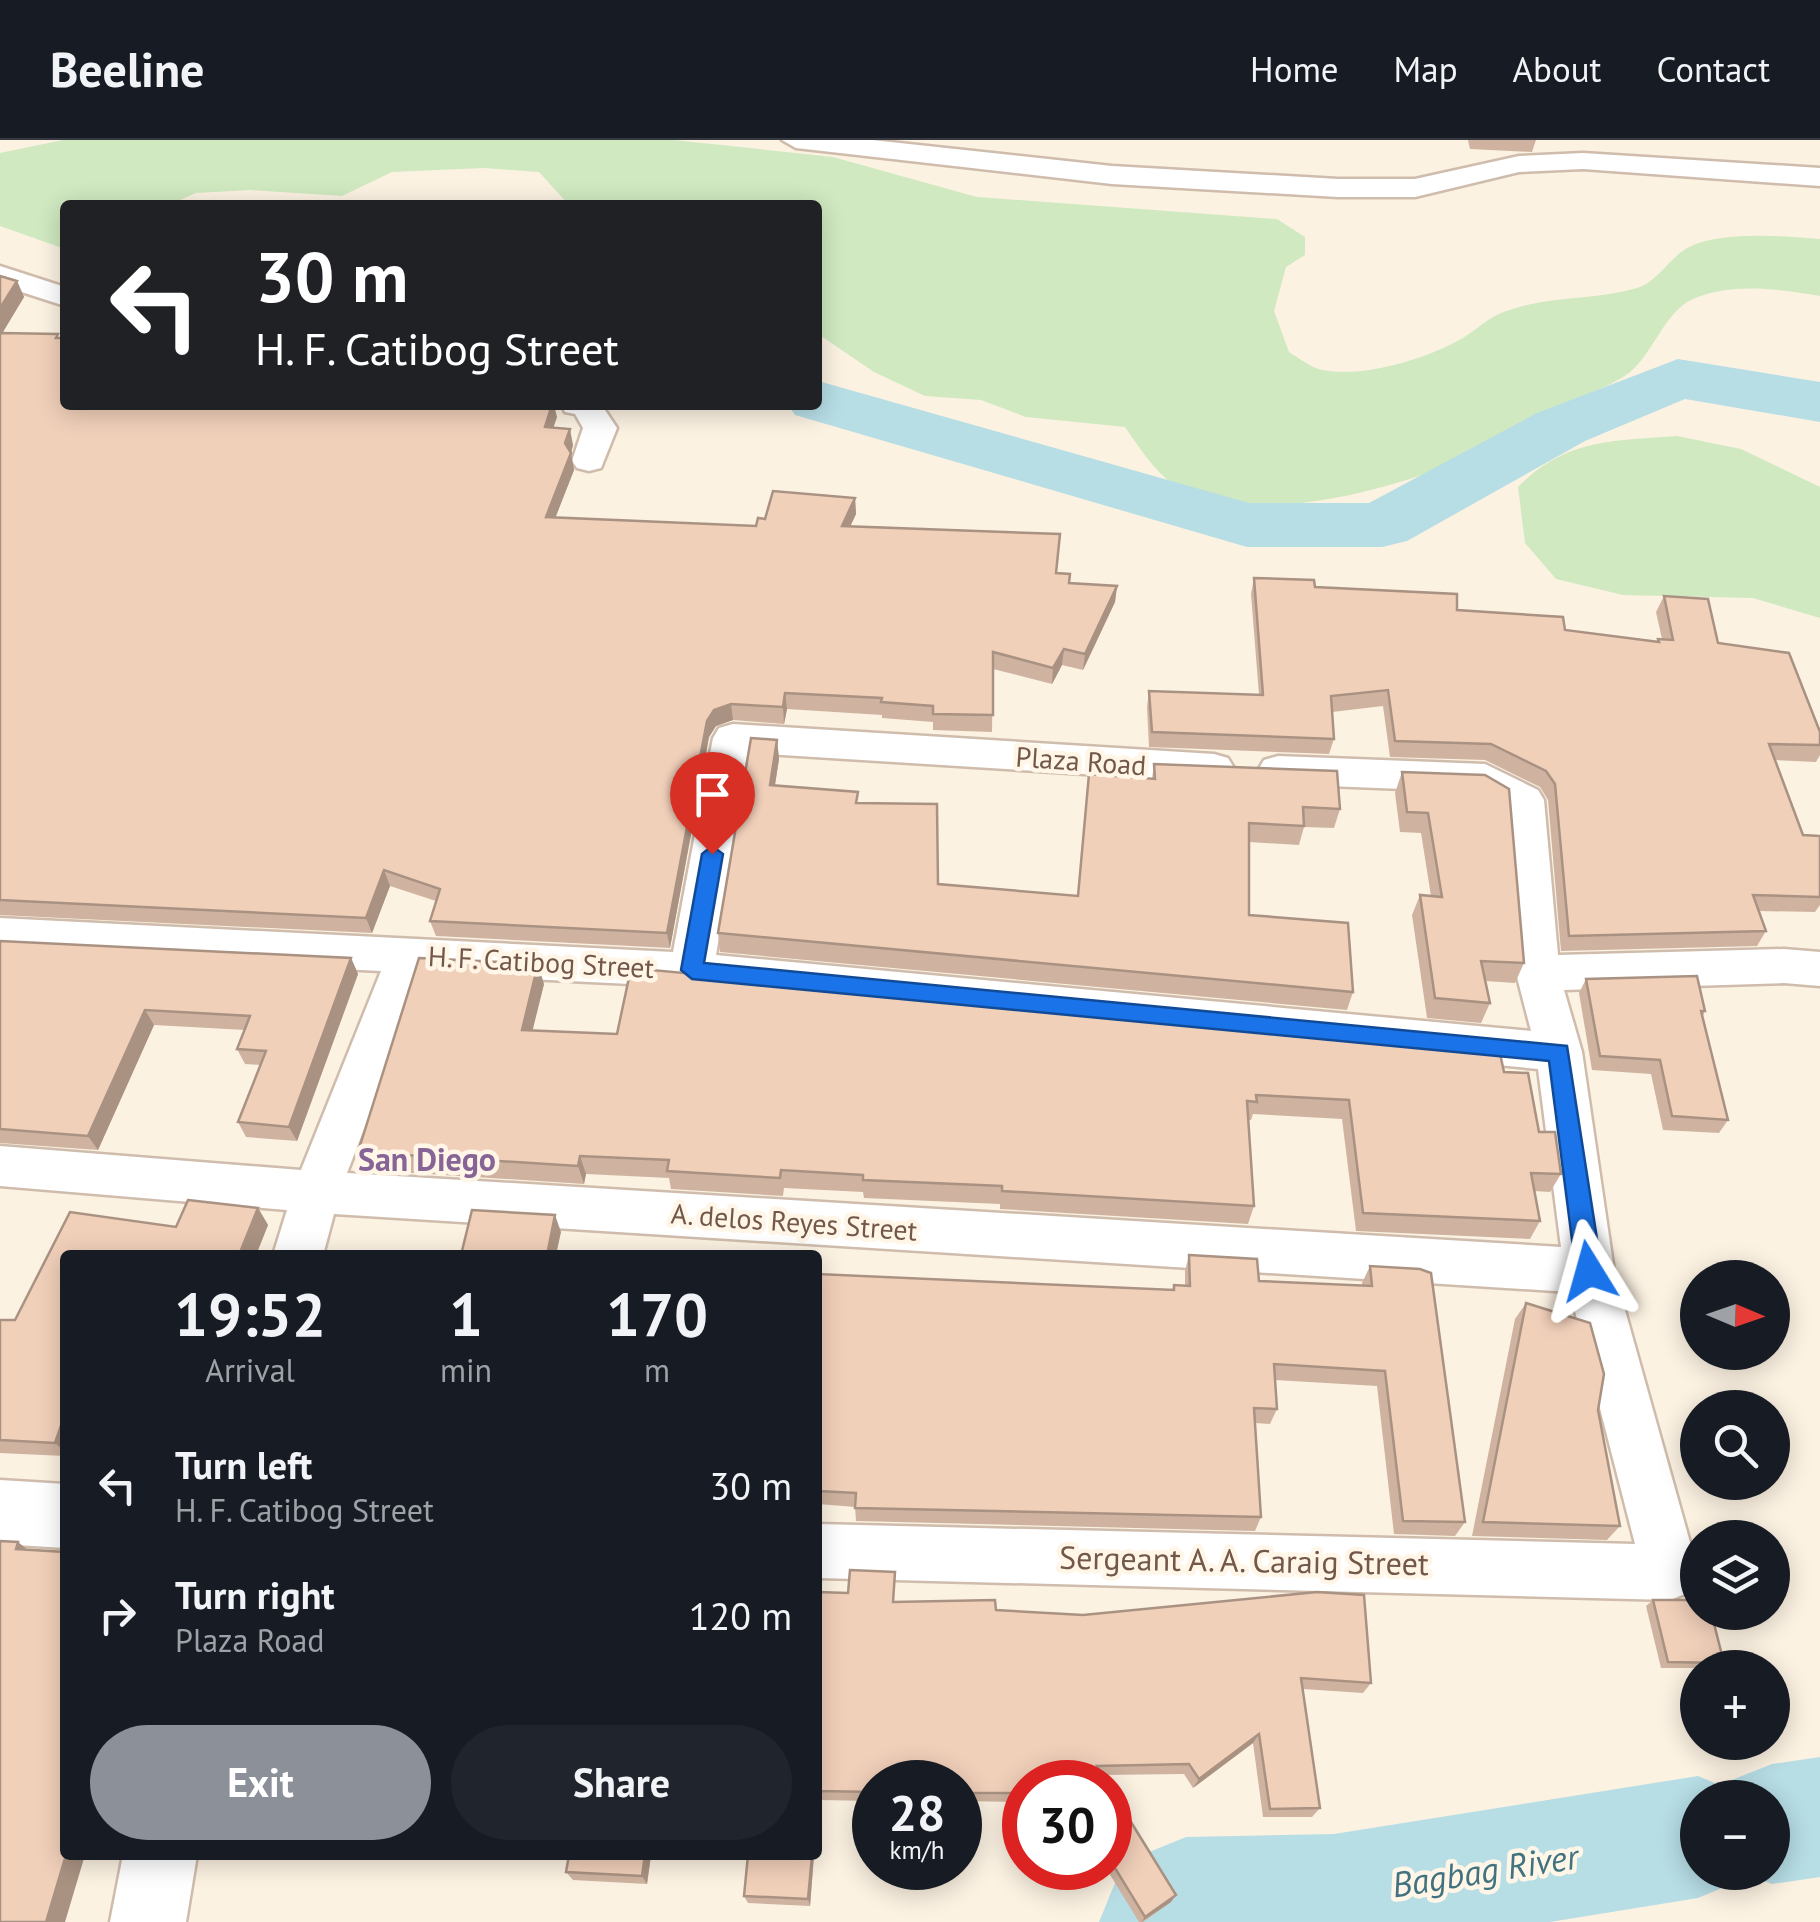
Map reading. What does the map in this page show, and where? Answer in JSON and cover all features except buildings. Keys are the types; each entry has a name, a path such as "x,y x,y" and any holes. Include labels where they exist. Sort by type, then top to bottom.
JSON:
{"street":[{"path":"796,140 1112,175 1338,188 1415,188 1519,164 1582,161 1820,176"},
{"path":"0,276 60,295"},
{"path":"588,410 600,428 589,461"},
{"name":"Plaza Road","path":"692,970 732,738 1160,766 1485,778 1524,800 1538,973 1559,1052 1589,1271 1670,1572"},
{"name":"H. F. Catibog Street","path":"0,935 692,970 1559,1052"},
{"path":"299,1250 316,1192 410,954"},
{"path":"1538,973 1784,966 1820,969"},
{"name":"A. delos Reyes Street","path":"0,1166 316,1192 1589,1271"},
{"path":"0,1512 60,1516"},
{"name":"Sergeant A. A. Caraig Street","path":"822,1551 1670,1572"},
{"path":"148,1922 159,1860"}],"green space":[{"path":"63,140 674,140 833,157 977,197 1277,219 1305,237 1305,255 1286,267 1274,311 1289,352 1314,367 1340,372 1376,369 1431,353 1463,338 1496,315 1518,307 1637,288 1650,282 1684,250 1713,239 1820,239 1820,296 1740,289 1693,299 1674,313 1629,373 1460,460 1357,493 1317,501 1237,505 1202,498 1174,485 1153,466 1125,427 1026,417 981,400 925,396 874,372 822,337 822,200 564,200 539,172 484,168 392,172 342,196 250,190 196,193 180,200 60,200 60,247 0,226 0,153"},
{"path":"1677,436 1741,449 1820,487 1820,618 1753,598 1623,595 1556,579 1525,543 1518,487 1536,471 1554,459 1592,445"}],"waterway":[{"path":"822,402 1247,525 1382,525 1561,427 1678,378 1820,402"},
{"name":"Bagbag River","path":"1790,1821 1820,1817"},
{"name":"Bagbag River","path":"1161,1922 1186,1899 1334,1896 1680,1840"}],"district":[{"name":"San Diego","path":"427,1160"}],"route":[{"path":"712,854 692,970 1559,1052 1589,1271"}]}
